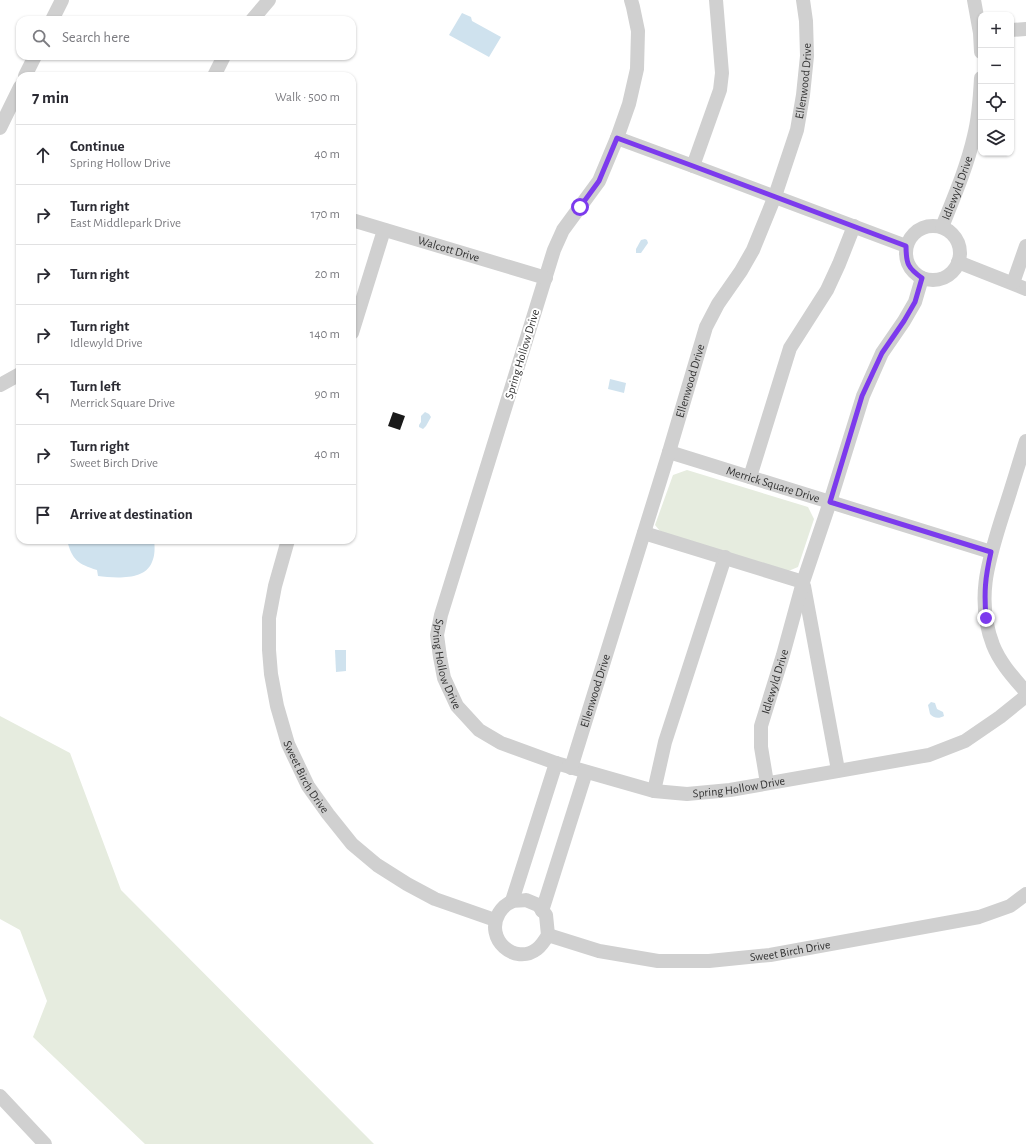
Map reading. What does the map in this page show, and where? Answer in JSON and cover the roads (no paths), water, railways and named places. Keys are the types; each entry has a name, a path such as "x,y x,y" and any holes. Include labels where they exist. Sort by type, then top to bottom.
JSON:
{"street":[{"path":"54,16 61,0"},
{"path":"255,16 269,0"},
{"name":"Spring Hollow Drive","path":"631,0 638,31 637,69 628,104 617,138 599,181 563,230 554,250 441,615 437,635 440,657 444,678 457,706 480,730 501,743 556,763 654,791 687,794 730,790 929,754 965,741 1000,717 1026,696"},
{"path":"693,166 720,90 722,73 716,0"},
{"name":"Ellenwood Drive","path":"572,768 706,327 718,304 741,271 753,250 775,196 797,130 803,95 807,56 806,21 803,0"},
{"path":"974,0 978,19"},
{"path":"1014,30 1026,29"},
{"path":"27,72 33,60"},
{"path":"216,72 222,60"},
{"name":"Idlewyld Drive","path":"942,227 965,169 975,136 981,84"},
{"path":"0,128 16,95"},
{"path":"617,138 906,246"},
{"name":"Walcott Drive","path":"356,221 546,278"},
{"path":"750,477 790,348 827,290 854,226"},
{"path":"924,227 942,227 952,233 957,241 960,254 958,262 956,267 948,276 935,280 922,278 912,270 906,259 906,246 913,234 924,227"},
{"path":"356,320 384,230"},
{"path":"1013,283 1026,246"},
{"path":"958,262 1026,289"},
{"name":"Idlewyld Drive","path":"767,783 761,747 761,726 783,655 803,582 830,502 862,396 882,353 915,302 922,278"},
{"path":"0,385 16,376"},
{"path":"1026,441 991,552 985,576 984,593 986,618 993,646 1007,670 1026,692"},
{"name":"Merrick Square Drive","path":"669,452 991,552"},
{"path":"644,533 803,582"},
{"name":"Sweet Birch Drive","path":"287,544 275,586 270,618 270,668 277,706 288,744 308,786 352,844 377,865 407,884 435,899 495,920"},
{"path":"654,791 665,742 725,557"},
{"name":"Idlewyld Drive","path":"803,582 838,770"},
{"path":"512,901 556,763"},
{"path":"542,911 586,772"},
{"name":"Sweet Birch Drive","path":"548,935 606,952 658,961 709,961 770,955 979,917 1010,906 1026,894"},
{"path":"526,900 538,905 546,915 548,935 536,950 524,954 511,952 500,944 494,933 495,920 501,908 512,901 526,900"},
{"path":"0,1096 45,1144"}],"water":[{"path":"462,13 471,17 472,21 501,37 489,57 449,35"},
{"path":"645,239 648,243 641,253 636,253 636,249 641,240"},
{"path":"610,379 626,383 624,393 608,389"},
{"path":"425,412 431,417 423,429 419,427 419,425 421,422 421,416"},
{"path":"68,544 154,544 155,548 152,562 143,572 128,577 112,577 98,576 97,570 85,566 74,557"},
{"path":"335,650 346,650 346,671 336,672"},
{"path":"931,702 935,703 937,709 943,712 944,716 938,718 930,714 928,705"}]}
